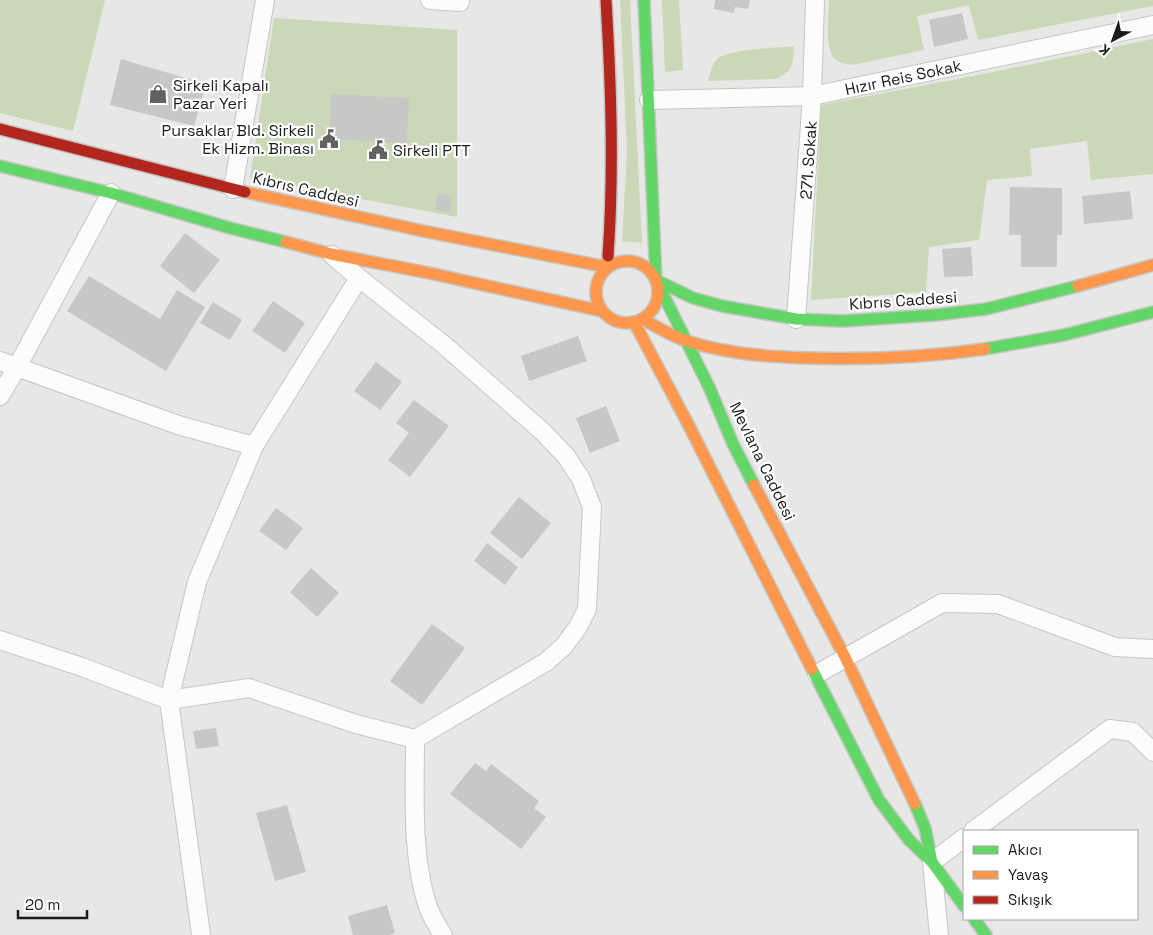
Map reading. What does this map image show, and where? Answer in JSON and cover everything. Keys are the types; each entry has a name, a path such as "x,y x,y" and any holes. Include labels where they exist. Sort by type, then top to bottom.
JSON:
{"main road":[{"path":"606,0 612,175 612,218 607,267"},
{"name":"Mevlana Caddesi","path":"644,0 656,280 684,341 710,389 733,444 845,657 925,828 932,862 963,905"},
{"name":"Kıbrıs Caddesi","path":"0,129 233,189 423,231 607,267"},
{"path":"0,166 111,193 230,228 331,254 429,272 602,312"},
{"path":"639,321 650,313 657,298 656,280 644,266 635,262 625,261 607,267 600,275 595,294 602,312 609,318 617,322 639,321 684,341 722,351 762,357 859,360 906,358 1010,346 1074,333 1153,312"},
{"name":"Kıbrıs Caddesi","path":"656,280 693,298 722,306 796,319 852,320 935,315 986,308 1037,297 1153,265"},
{"path":"639,321 687,422 817,674 879,800 909,840 932,862"},
{"path":"975,920 986,935"}],"street":[{"path":"233,189 265,0"},
{"path":"430,0 460,2"},
{"name":"271. Sokak","path":"796,319 812,96 815,0"},
{"name":"Hızır Reis Sokak","path":"649,100 812,96 1153,25"},
{"path":"0,396 18,367 111,193"},
{"path":"0,640 82,667 169,700 249,688 356,724 415,739 546,662 564,646 578,627 587,609 592,507 581,479 566,456 543,432 444,345 331,254"},
{"path":"201,935 169,700 197,582 254,446 359,278"},
{"path":"0,361 178,425 254,446"},
{"path":"817,674 942,603 998,604 1116,647 1153,649"},
{"path":"974,830 1110,730 1133,732 1153,752"},
{"path":"415,739 415,816 421,884 427,906 443,935"},
{"path":"939,935 932,862 963,839"}],"green space":[{"path":"0,0 105,0 73,131 0,113"},
{"path":"620,0 630,0 642,243 622,241 627,152"},
{"path":"662,0 679,0 683,70 665,72"},
{"path":"829,0 1153,0 1153,6 978,40 969,5 917,16 924,50 852,65 838,61 831,53 828,39"},
{"path":"274,18 457,30 457,217 250,178"},
{"path":"1153,39 1153,174 1091,180 1087,141 1030,149 1032,176 987,180 979,240 929,247 926,292 811,300 821,105"},
{"path":"794,46 791,67 775,79 708,81 711,69 717,59 723,56 742,51"}],"building":[{"path":"715,0 750,0 748,9 735,7 734,13 714,9"},
{"path":"962,13 968,39 934,47 929,20"},
{"name":"Sirkeli Kapalı Pazar Yeri","path":"121,59 206,84 194,126 110,105"},
{"name":"Pursaklar Bld. Sirkeli Ek Hizm. Binası","path":"331,94 409,98 407,143 329,139"},
{"path":"1010,187 1062,188 1062,235 1057,235 1057,267 1021,267 1021,235 1009,235"},
{"path":"1130,191 1133,219 1084,224 1082,196"},
{"path":"438,194 452,196 450,212 435,210"},
{"path":"185,233 220,260 194,293 160,266"},
{"path":"971,247 973,276 944,277 942,249"},
{"path":"89,276 160,319 177,290 205,307 166,371 67,311"},
{"path":"273,301 305,323 285,353 252,331"},
{"path":"213,302 242,320 230,340 200,323"},
{"path":"578,336 587,361 529,381 521,356"},
{"path":"376,362 402,382 380,410 354,391"},
{"path":"414,400 449,426 410,477 388,460 409,433 396,423"},
{"path":"606,406 620,441 590,453 576,418"},
{"path":"519,497 551,523 522,559 490,533"},
{"path":"276,508 303,528 286,550 259,531"},
{"path":"487,543 518,567 505,585 474,561"},
{"path":"311,568 339,593 317,617 290,592"},
{"path":"432,624 465,648 422,705 390,681"},
{"path":"216,728 219,746 196,749 193,731"},
{"path":"475,763 486,771 491,764 539,801 534,808 546,817 521,849 450,794"},
{"path":"287,805 306,872 275,881 256,813"},
{"path":"387,905 395,933 389,935 353,935 348,916"}],"traffic: fast":[{"path":"644,0 656,280 710,389 733,444 754,485"},
{"path":"0,166 111,193 230,228 286,242"},
{"path":"656,280 693,298 722,306 796,319 843,321 935,315 986,309 1078,286"},
{"path":"985,349 1064,335 1153,312"},
{"path":"812,669 879,800 909,840 932,862"},
{"path":"915,804 925,828 932,862 963,905"},
{"path":"975,920 986,935"}],"traffic: slow":[{"path":"245,192 423,231 607,267 608,256"},
{"path":"286,242 331,254 429,273 602,311"},
{"path":"627,261 639,263 649,270 656,280 658,292 656,304 649,314 639,321 627,323 615,321 605,314 598,304 596,292 598,280 605,270 615,263 627,261"},
{"path":"1078,286 1153,265"},
{"path":"643,319 687,341 717,349 764,356 833,359 876,358 920,356 985,349"},
{"path":"634,322 687,422 812,669"},
{"path":"754,485 845,657 915,804"}],"traffic: jam":[{"path":"606,0 611,128 608,256"},
{"path":"0,129 245,192"}],"place":[{"name":"Sirkeli Kapalı Pazar Yeri","path":"158,94"},
{"name":"Pursaklar Bld. Sirkeli Ek Hizm. Binası","path":"329,139"},
{"name":"Sirkeli PTT","path":"378,150"}]}
